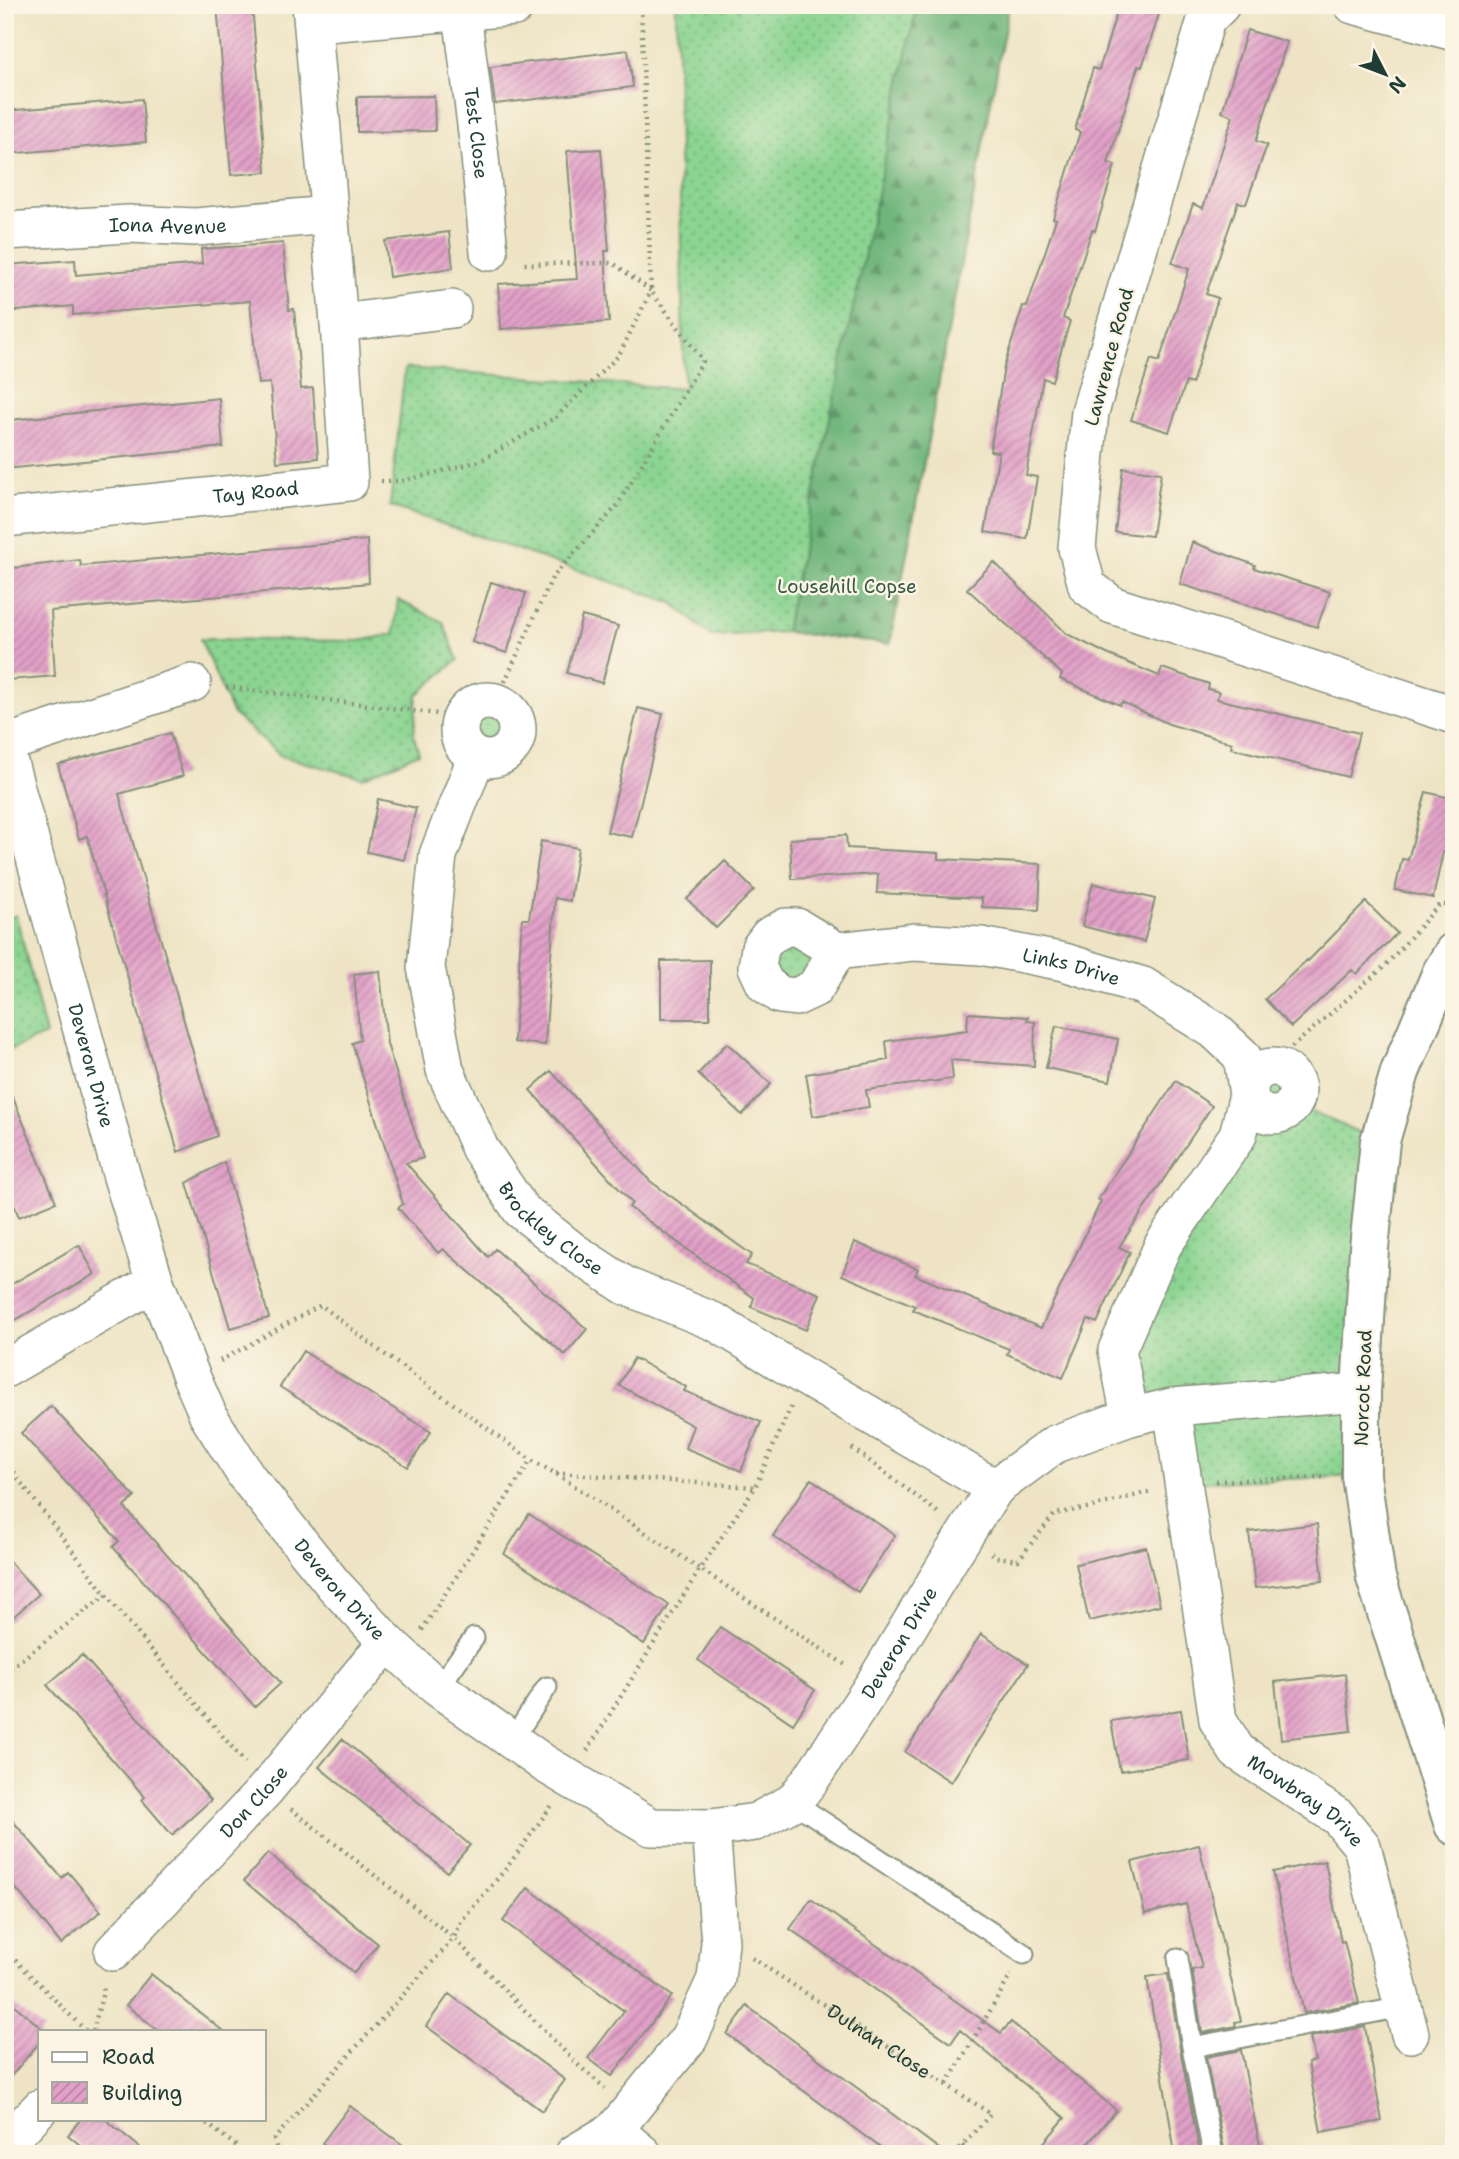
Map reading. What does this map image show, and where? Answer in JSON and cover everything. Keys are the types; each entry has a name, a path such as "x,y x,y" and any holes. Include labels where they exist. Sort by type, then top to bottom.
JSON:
{"street":[{"path":"349,482 339,323 312,15 462,13 514,8 517,5"},
{"name":"Lawrence Road","path":"1221,5 1206,20 1090,412 1077,548 1087,586 1112,605 1454,715"},
{"path":"1353,5 1454,32"},
{"name":"Test Close","path":"462,13 489,251"},
{"name":"Iona Avenue","path":"5,231 129,224 196,227 328,215"},
{"path":"339,323 452,309"},
{"name":"Tay Road","path":"5,518 349,482"},
{"path":"5,746 192,683"},
{"path":"479,701 496,701 509,709 517,724 516,741 509,752 499,758 476,758 465,749 458,733 461,717 468,707 479,701"},
{"name":"Deveron Drive","path":"5,746 118,1164 155,1282 209,1417 247,1477 334,1585 396,1650 438,1688 511,1742 576,1770 651,1828 711,1828 756,1822 793,1802 811,1779 874,1684 950,1558 986,1517"},
{"name":"Brockley Close","path":"476,758 438,855 426,967 445,1070 480,1149 521,1210 574,1252 626,1286 716,1322 805,1377 986,1517"},
{"name":"Links Drive","path":"837,951 914,942 981,946 1064,962 1143,986 1214,1030 1242,1056 1248,1095"},
{"name":"Norcot Road","path":"1454,952 1442,972 1400,1072 1380,1141 1369,1248 1361,1392 1361,1476 1376,1578 1454,1825"},
{"name":"Links Drive","path":"1130,1417 1116,1350 1163,1245 1238,1135 1255,1073 1271,1065"},
{"path":"5,1369 155,1282"},
{"path":"986,1517 1055,1444 1130,1417 1172,1407 1361,1392"},
{"name":"Mowbray Drive","path":"1172,1407 1218,1720 1237,1751 1338,1817 1362,1846 1406,2021"},
{"name":"Don Close","path":"113,1952 396,1650"},
{"path":"574,2154 614,2130 690,2038 716,1979 720,1942 711,1828"},
{"path":"5,2145 38,2110"},
{"path":"614,2130 643,2154"}],"lane":[{"path":"438,1688 474,1638"},
{"path":"511,1742 547,1687"},
{"path":"793,1802 1024,1954"},
{"path":"1178,1958 1213,2154"},
{"path":"1192,2047 1406,2021"}],"path":[{"path":"349,482 404,481 480,461 556,417 619,355 651,291 641,5"},
{"path":"489,251 514,264 613,263 651,291 703,361 617,506 552,578 496,701"},
{"path":"192,683 461,717"},
{"path":"1271,1065 1385,966 1439,905 1454,905"},
{"path":"191,1376 321,1304 376,1348 531,1460 555,1473 874,1684"},
{"path":"278,2154 274,2139 454,1937 462,1920 505,1870 576,1770 700,1569 755,1488 797,1388 805,1377"},
{"path":"846,1443 943,1516"},
{"path":"396,1650 531,1460"},
{"path":"555,1473 755,1488"},
{"path":"986,1517 996,1557 1018,1560 1055,1514 1183,1483 1361,1476"},
{"path":"5,1672 106,1595"},
{"name":"Dulnan Close","path":"720,1942 733,1946 991,2114 962,2145"},
{"path":"5,1950 85,2030"},
{"path":"93,2030 113,1952"},
{"path":"947,2084 1024,1954"},
{"path":"202,2120 247,2154"},
{"path":"956,2154 962,2145 974,2154"}],"green space":[{"path":"676,5 1009,5 890,644 785,632 711,636 673,603 390,506 405,368 684,389"},
{"name":"Lousehill Copse","path":"917,5 1009,5 890,644 785,632"},
{"path":"398,600 443,622 458,660 417,695 414,736 419,753 363,778 281,756 232,713 200,639 359,641 394,634"},
{"path":"482,701 494,701 509,709 517,724 517,736 509,751 494,759 482,759 467,751 459,736 459,724 467,709"},
{"path":"16,915 46,1035 5,1052 5,920"},
{"path":"819,939 796,997 760,948"},
{"path":"1271,1065 1290,1072 1298,1086 1294,1105 1380,1141 1361,1476 1183,1483 1172,1407 1130,1417 1117,1350 1255,1073"}],"building":[{"path":"217,5 252,5 266,172 231,175"},
{"path":"1119,5 1162,5 1142,67 1138,66 1108,163 1115,165 1095,231 1092,230 1063,318 1070,321 1052,381 1043,378 1026,475 1037,477 1027,539 985,532 999,452 990,451 1004,367 1023,306 1027,307 1056,219 1053,218 1080,132 1075,130 1093,68 1099,70"},
{"path":"1247,30 1287,42 1256,141 1267,145 1246,204 1238,202 1206,294 1218,298 1192,384 1186,382 1169,432 1131,420 1151,359 1159,362 1189,269 1172,263 1193,204 1203,208 1233,116 1222,112"},
{"path":"628,50 633,87 495,104 490,67"},
{"path":"434,96 435,131 357,132 357,97"},
{"path":"142,99 146,142 5,154 5,111"},
{"path":"601,149 609,251 605,251 609,322 501,329 498,284 577,279 567,151"},
{"path":"449,232 453,268 389,277 385,241"},
{"path":"283,243 289,310 294,309 301,389 313,388 318,458 277,462 270,383 258,384 250,301 73,315 73,306 5,312 5,265 75,260 76,275 202,264 201,249"},
{"path":"219,398 223,447 5,469 5,433 11,433 10,420"},
{"path":"1123,468 1161,473 1152,536 1115,532"},
{"path":"367,540 369,583 51,611 55,676 9,680 5,634 5,569 80,560 81,566"},
{"path":"1192,542 1255,565 1254,568 1330,592 1317,627 1180,584"},
{"path":"994,562 1067,634 1107,654 1159,676 1162,668 1209,684 1208,689 1219,692 1217,699 1359,733 1348,777 1231,748 1232,743 1169,724 1122,702 1120,705 1060,679 1062,674 967,589"},
{"path":"491,582 526,593 507,653 472,642"},
{"path":"582,616 618,626 602,683 567,673"},
{"path":"638,708 663,714 632,837 607,832"},
{"path":"170,733 183,776 119,794 217,1136 178,1152 87,836 79,839 58,765"},
{"path":"1426,792 1454,799 1454,831 1448,854 1443,852 1433,898 1395,890 1402,859 1408,860"},
{"path":"378,799 416,808 404,860 367,852"},
{"path":"846,835 847,848 938,853 938,859 1041,864 1039,910 982,907 982,898 877,893 878,874 792,879 790,839"},
{"path":"541,841 578,848 570,901 555,898 545,1045 514,1042 522,919 529,919"},
{"path":"725,861 754,890 716,928 687,899"},
{"path":"1093,883 1155,899 1144,942 1082,926"},
{"path":"1366,902 1397,933 1357,974 1352,970 1291,1027 1265,999 1308,961"},
{"path":"710,960 710,1019 661,1019 661,961"},
{"path":"380,971 387,1044 423,1158 406,1163 488,1257 495,1249 587,1329 565,1355 443,1249 438,1253 398,1208 403,1204 352,1043 360,1040 354,974"},
{"path":"968,1013 1028,1017 1027,1021 1035,1022 1034,1066 951,1060 953,1079 866,1090 869,1107 813,1116 806,1074 888,1060 886,1041 967,1030"},
{"path":"1056,1026 1118,1039 1110,1081 1046,1068"},
{"path":"727,1043 771,1084 742,1115 698,1074"},
{"path":"551,1071 650,1181 752,1255 746,1264 820,1294 806,1330 751,1307 754,1298 629,1207 632,1203 530,1090"},
{"path":"6,1081 56,1202 19,1217 5,1183"},
{"path":"1176,1081 1212,1106 1119,1247 1130,1252 1097,1323 1088,1319 1063,1378 1007,1354 1009,1349 913,1310 915,1306 842,1275 855,1242 918,1269 915,1275 1041,1328 1101,1201 1098,1199"},
{"path":"224,1162 269,1318 230,1328 187,1183"},
{"path":"79,1245 95,1274 5,1326 5,1288"},
{"path":"303,1351 431,1432 408,1467 280,1387"},
{"path":"634,1358 686,1387 684,1391 761,1422 741,1471 685,1448 693,1426 619,1385"},
{"path":"51,1406 135,1497 124,1507 281,1683 255,1707 113,1547 119,1541 21,1433"},
{"path":"811,1479 895,1535 858,1592 773,1536"},
{"path":"529,1514 669,1605 644,1644 504,1554"},
{"path":"1317,1524 1323,1581 1255,1588 1249,1532"},
{"path":"1146,1547 1160,1605 1089,1621 1076,1564"},
{"path":"5,1557 39,1594 5,1624"},
{"path":"720,1627 815,1690 793,1724 698,1660"},
{"path":"981,1634 1028,1664 951,1782 905,1752"},
{"path":"82,1655 211,1800 172,1835 142,1800 145,1797 47,1685"},
{"path":"1345,1674 1351,1731 1281,1739 1275,1682"},
{"path":"1181,1710 1189,1760 1120,1771 1111,1721"},
{"path":"342,1739 470,1845 447,1872 319,1767"},
{"path":"5,1812 62,1878 68,1872 101,1911 61,1944 5,1875"},
{"path":"1199,1845 1241,2021 1235,2022 1236,2026 1202,2033 1192,1970 1202,1968 1186,1904 1145,1914 1132,1862"},
{"path":"268,1853 378,1944 354,1973 244,1881"},
{"path":"1325,1861 1341,1942 1344,1941 1359,2003 1304,2013 1273,1872"},
{"path":"528,1888 672,1996 612,2076 588,2058 624,2011 503,1921"},
{"path":"811,1899 1001,2033 1011,2022 1116,2110 1079,2154 1034,2154 1065,2118 960,2030 951,2043 790,1929"},
{"path":"151,1974 222,2030 158,2030 126,2005"},
{"path":"1168,1974 1200,2154 1175,2154 1147,1977"},
{"path":"449,1994 565,2080 542,2111 426,2026"},
{"path":"5,1997 44,2030 38,2030 38,2044 5,2083"},
{"path":"747,2006 946,2154 889,2154 727,2034"},
{"path":"1365,2027 1382,2121 1321,2132 1308,2063 1315,2061 1310,2037"},
{"path":"1241,2050 1262,2154 1225,2154 1206,2057"},
{"path":"350,2106 415,2154 336,2154 322,2143"},
{"path":"80,2120 106,2120 148,2154 91,2154 68,2135"}]}
